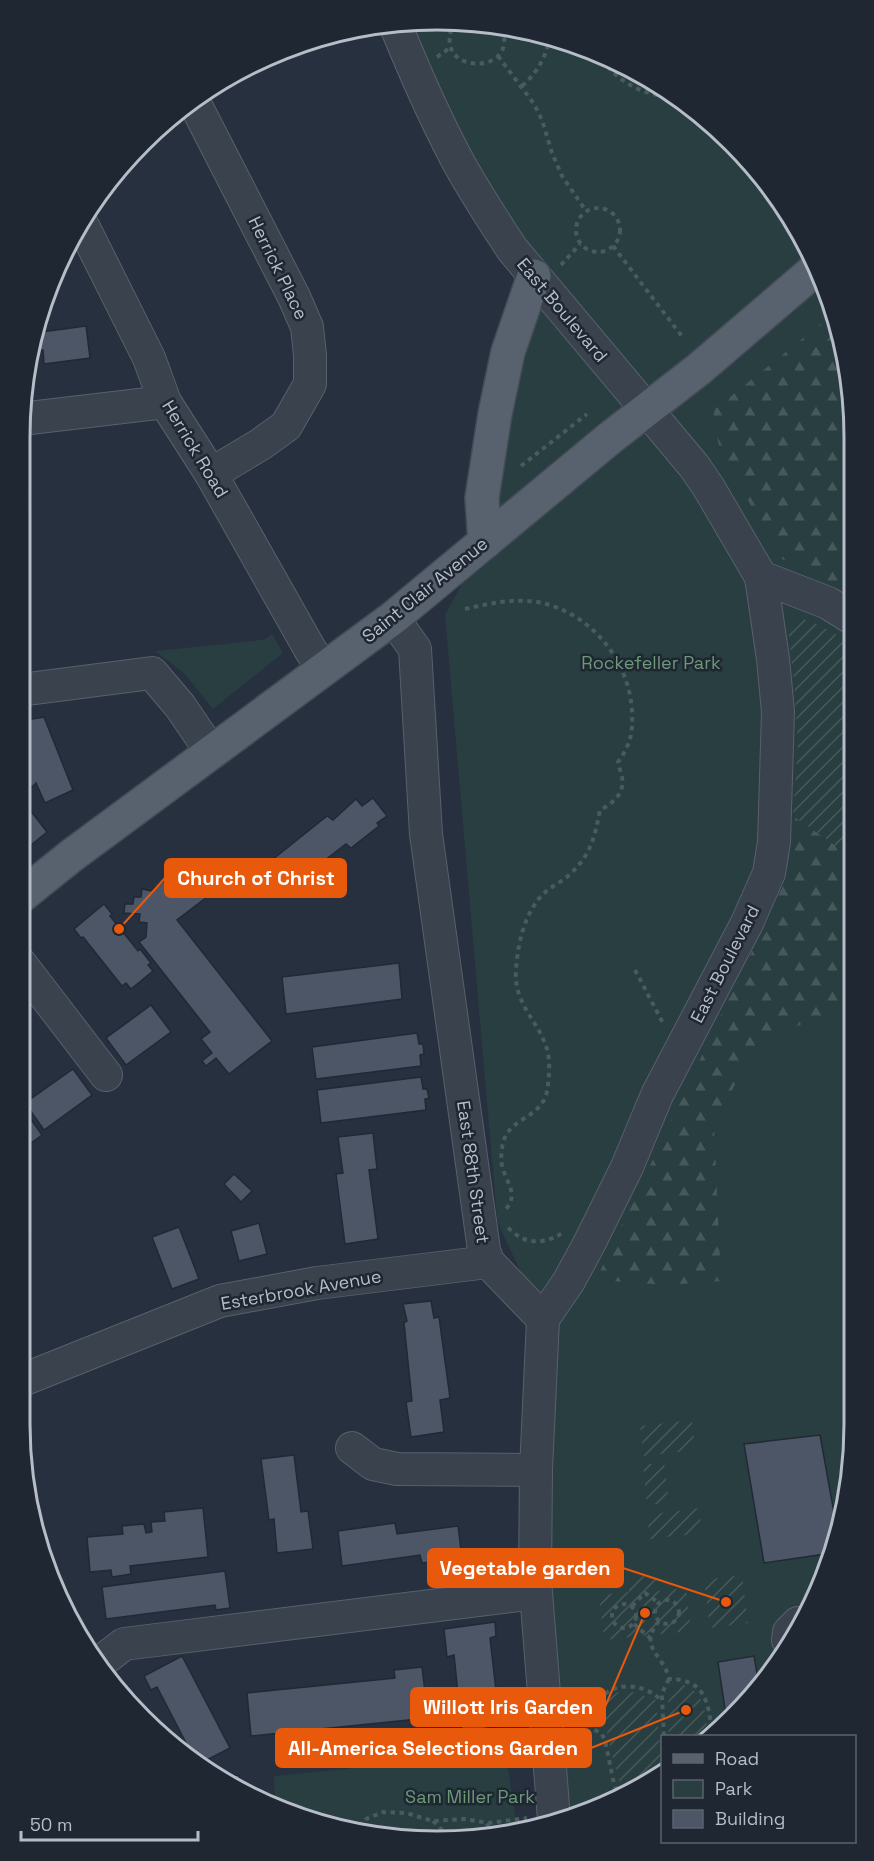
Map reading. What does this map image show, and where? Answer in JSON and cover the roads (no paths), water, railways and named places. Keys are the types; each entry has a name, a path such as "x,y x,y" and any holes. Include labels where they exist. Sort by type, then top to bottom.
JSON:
{"main road":[{"path":"485,542 482,498 495,414 508,352 547,272"},
{"name":"Saint Clair Avenue","path":"30,889 71,856 393,618 610,438 699,369 810,274"}],"street":[{"name":"East Boulevard","path":"398,32 454,155 507,242 547,272 647,410 675,442 709,488 760,577 773,658 778,712 774,842 769,873 747,923 657,1095 627,1167 590,1242 569,1281 543,1319"},
{"name":"Herrick Place","path":"197,108 294,297 307,327 310,355 310,384 286,426 211,474"},
{"name":"Herrick Road","path":"86,232 149,358 165,402 211,474 311,651 324,669"},
{"path":"31,418 165,402"},
{"path":"760,577 828,603 844,613"},
{"name":"East 88th Street","path":"393,618 415,649 426,834 484,1250 488,1262 543,1319"},
{"path":"30,689 152,673 180,706 212,753"},
{"path":"30,976 106,1075"},
{"name":"Esterbrook Avenue","path":"30,1377 220,1301 317,1283 488,1262"},
{"path":"541,1817 535,1593 536,1470 543,1319"},
{"path":"352,1448 373,1464 397,1469 536,1470"},
{"path":"105,1659 124,1644 535,1593"}],"place":[{"name":"Church of Christ","path":"119,929"},
{"name":"Vegetable garden","path":"726,1602"},
{"name":"Willott Iris Garden","path":"645,1613"},
{"name":"All-America Selections Garden","path":"686,1710"}],"park label":[{"name":"Rockefeller Park","path":"651,663"},
{"name":"Sam Miller Park","path":"470,1797"}]}
